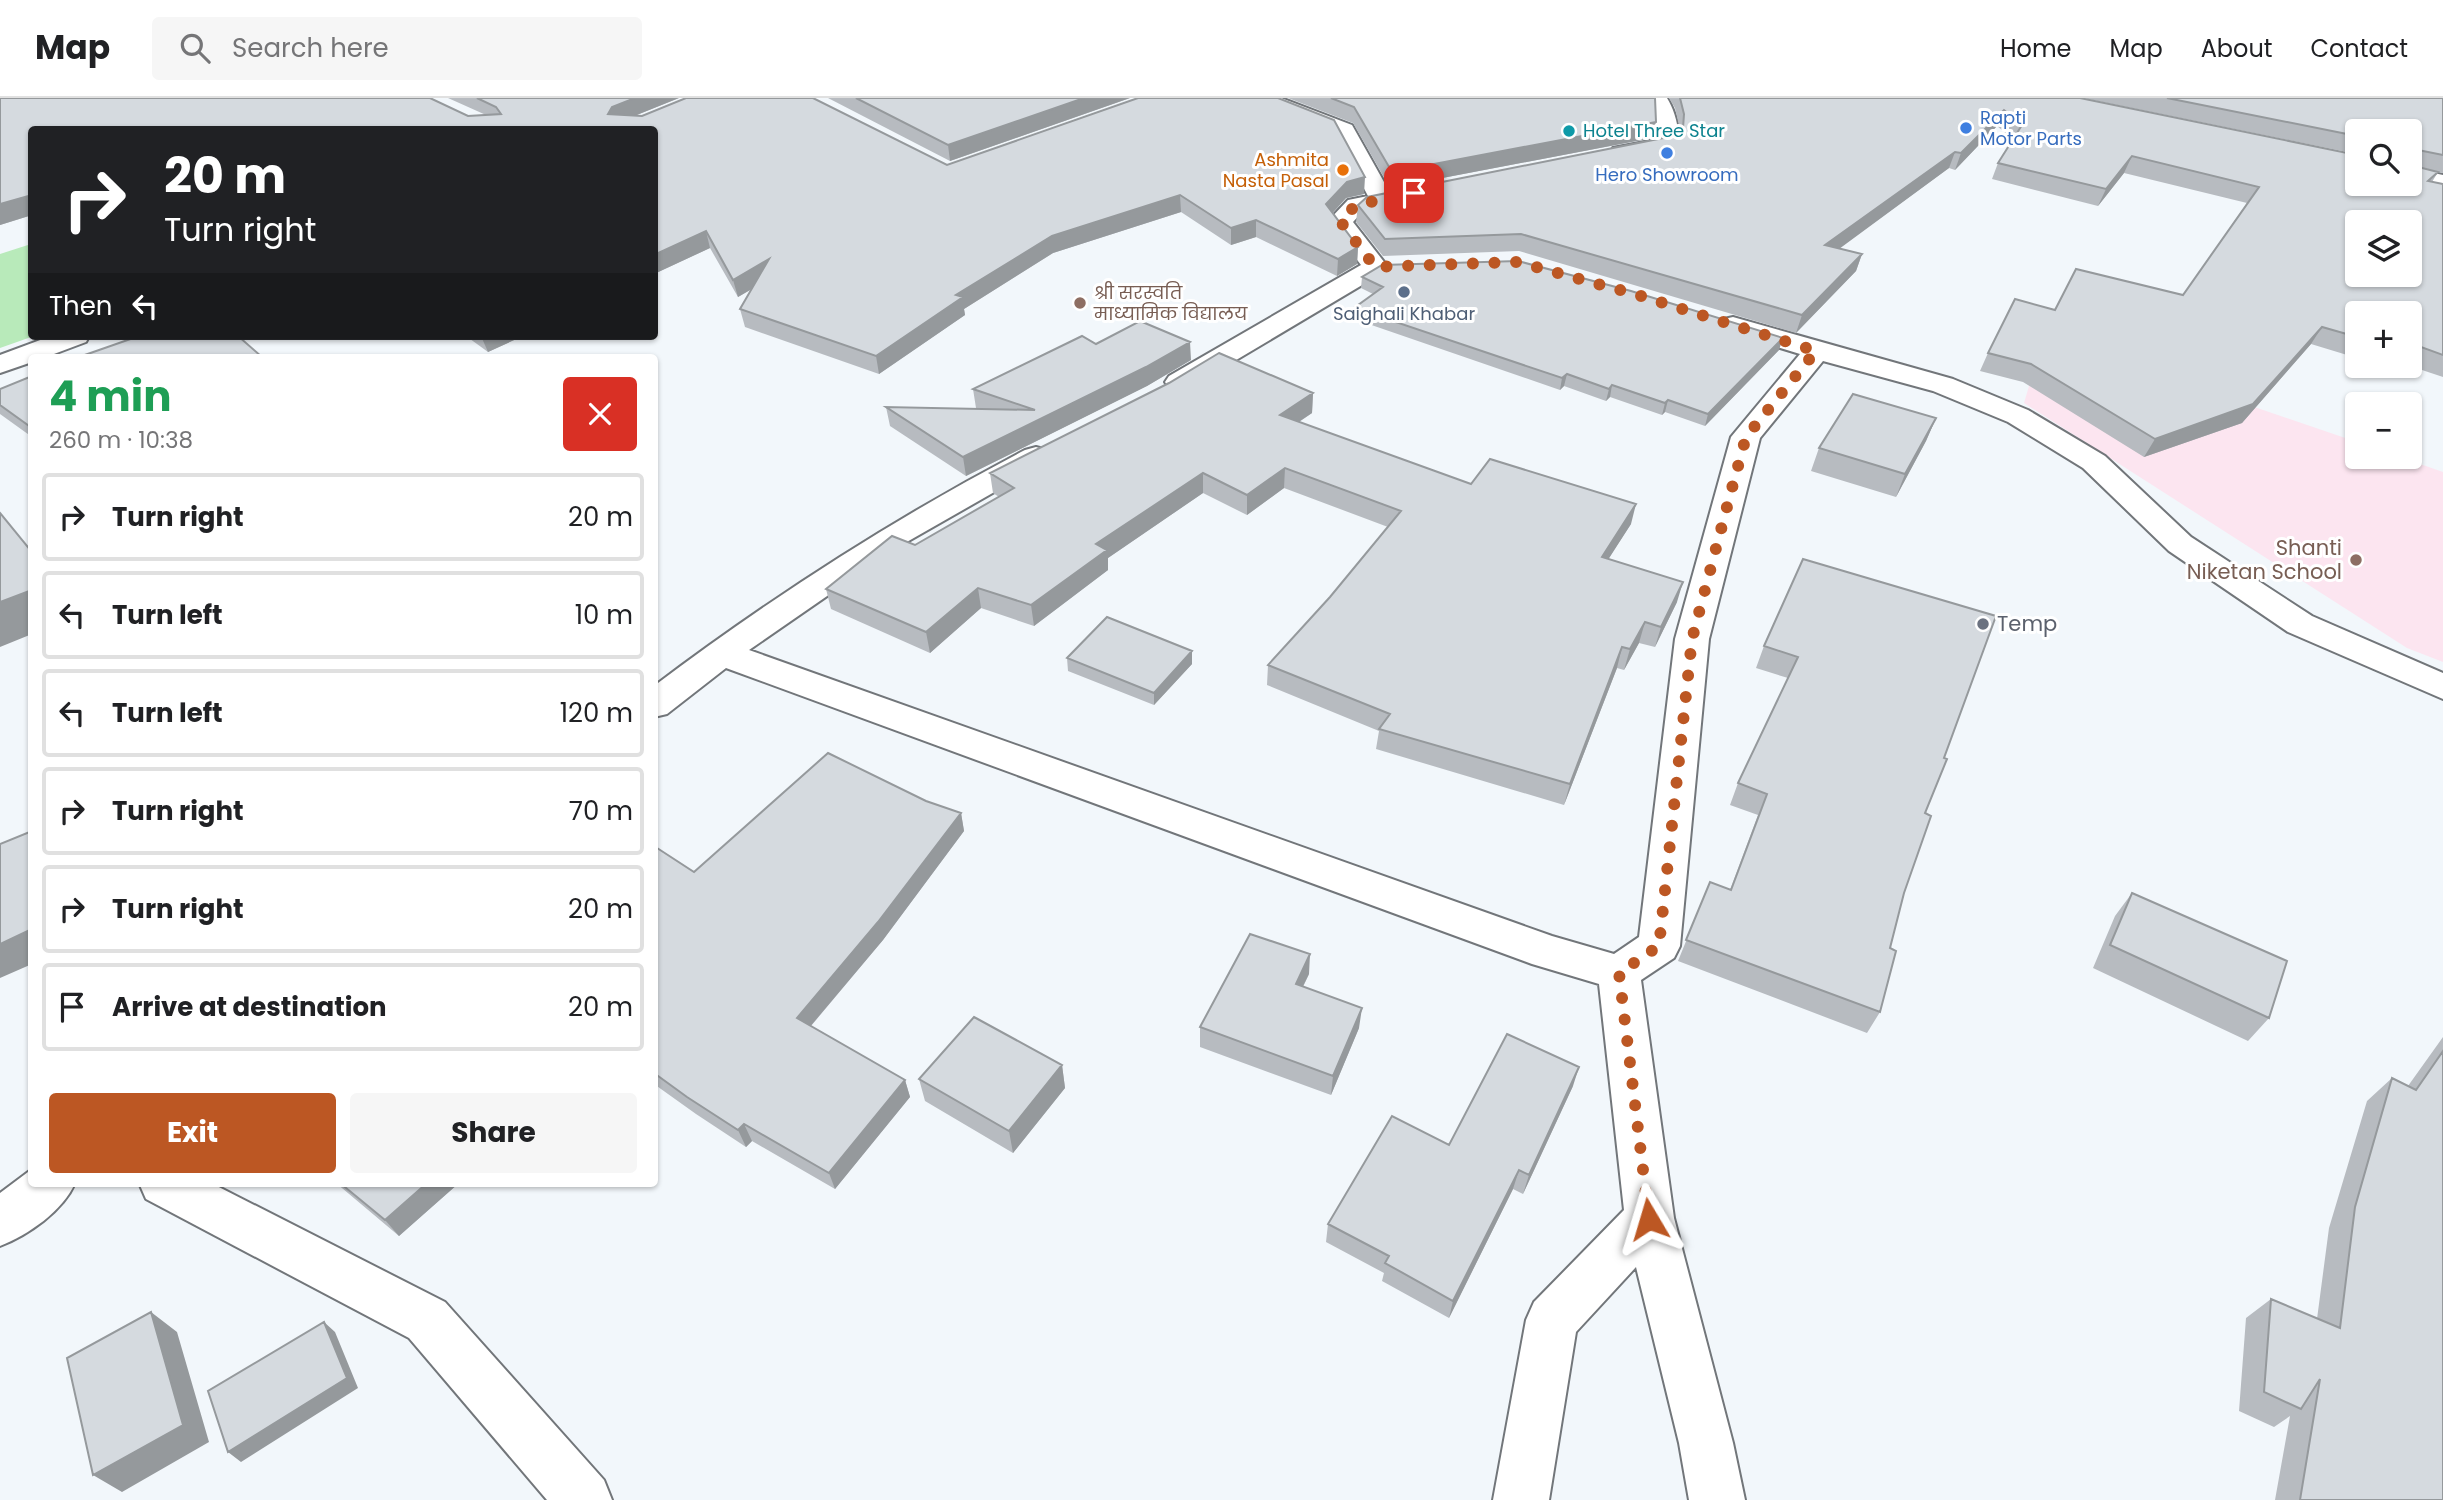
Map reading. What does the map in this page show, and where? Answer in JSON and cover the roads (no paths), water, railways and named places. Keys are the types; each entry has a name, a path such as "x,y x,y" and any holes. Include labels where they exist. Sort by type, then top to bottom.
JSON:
{"street":[{"path":"1262,98 1344,130 1382,200"},
{"path":"1600,157 1666,144 1665,113 1657,98"},
{"path":"2422,178 2443,182"},
{"path":"1158,394 1388,267 1340,221 1356,205 1441,188"},
{"path":"1707,317 1816,351 1942,385 2018,416 2094,462 2180,544 2300,624 2443,687"},
{"path":"29,354 66,340"},
{"path":"1619,973 1659,946 1692,639 1746,437 1816,351"},
{"path":"0,365 28,354"},
{"path":"658,702 789,605 970,489 1064,442"},
{"path":"721,653 1547,952 1619,973"},
{"path":"1619,973 1649,1219 1706,1443 1717,1500"},
{"path":"0,1223 46,1187"},
{"path":"171,1187 427,1320 584,1500"},
{"path":"1521,1500 1552,1320 1649,1219"}],"place":[{"name":"Rapti Motor Parts","path":"1966,128"},
{"name":"Hotel Three Star","path":"1569,131"},
{"name":"Hero Showroom","path":"1667,153"},
{"name":"Ashmita Nasta Pasal","path":"1343,170"},
{"name":"Saighali Khabar","path":"1404,292"},
{"name":"श्री सरस्वति माध्यामिक विद्यालय","path":"1080,303"},
{"name":"Shanti Niketan School","path":"2356,560"},
{"name":"Temp","path":"1983,624"}]}
